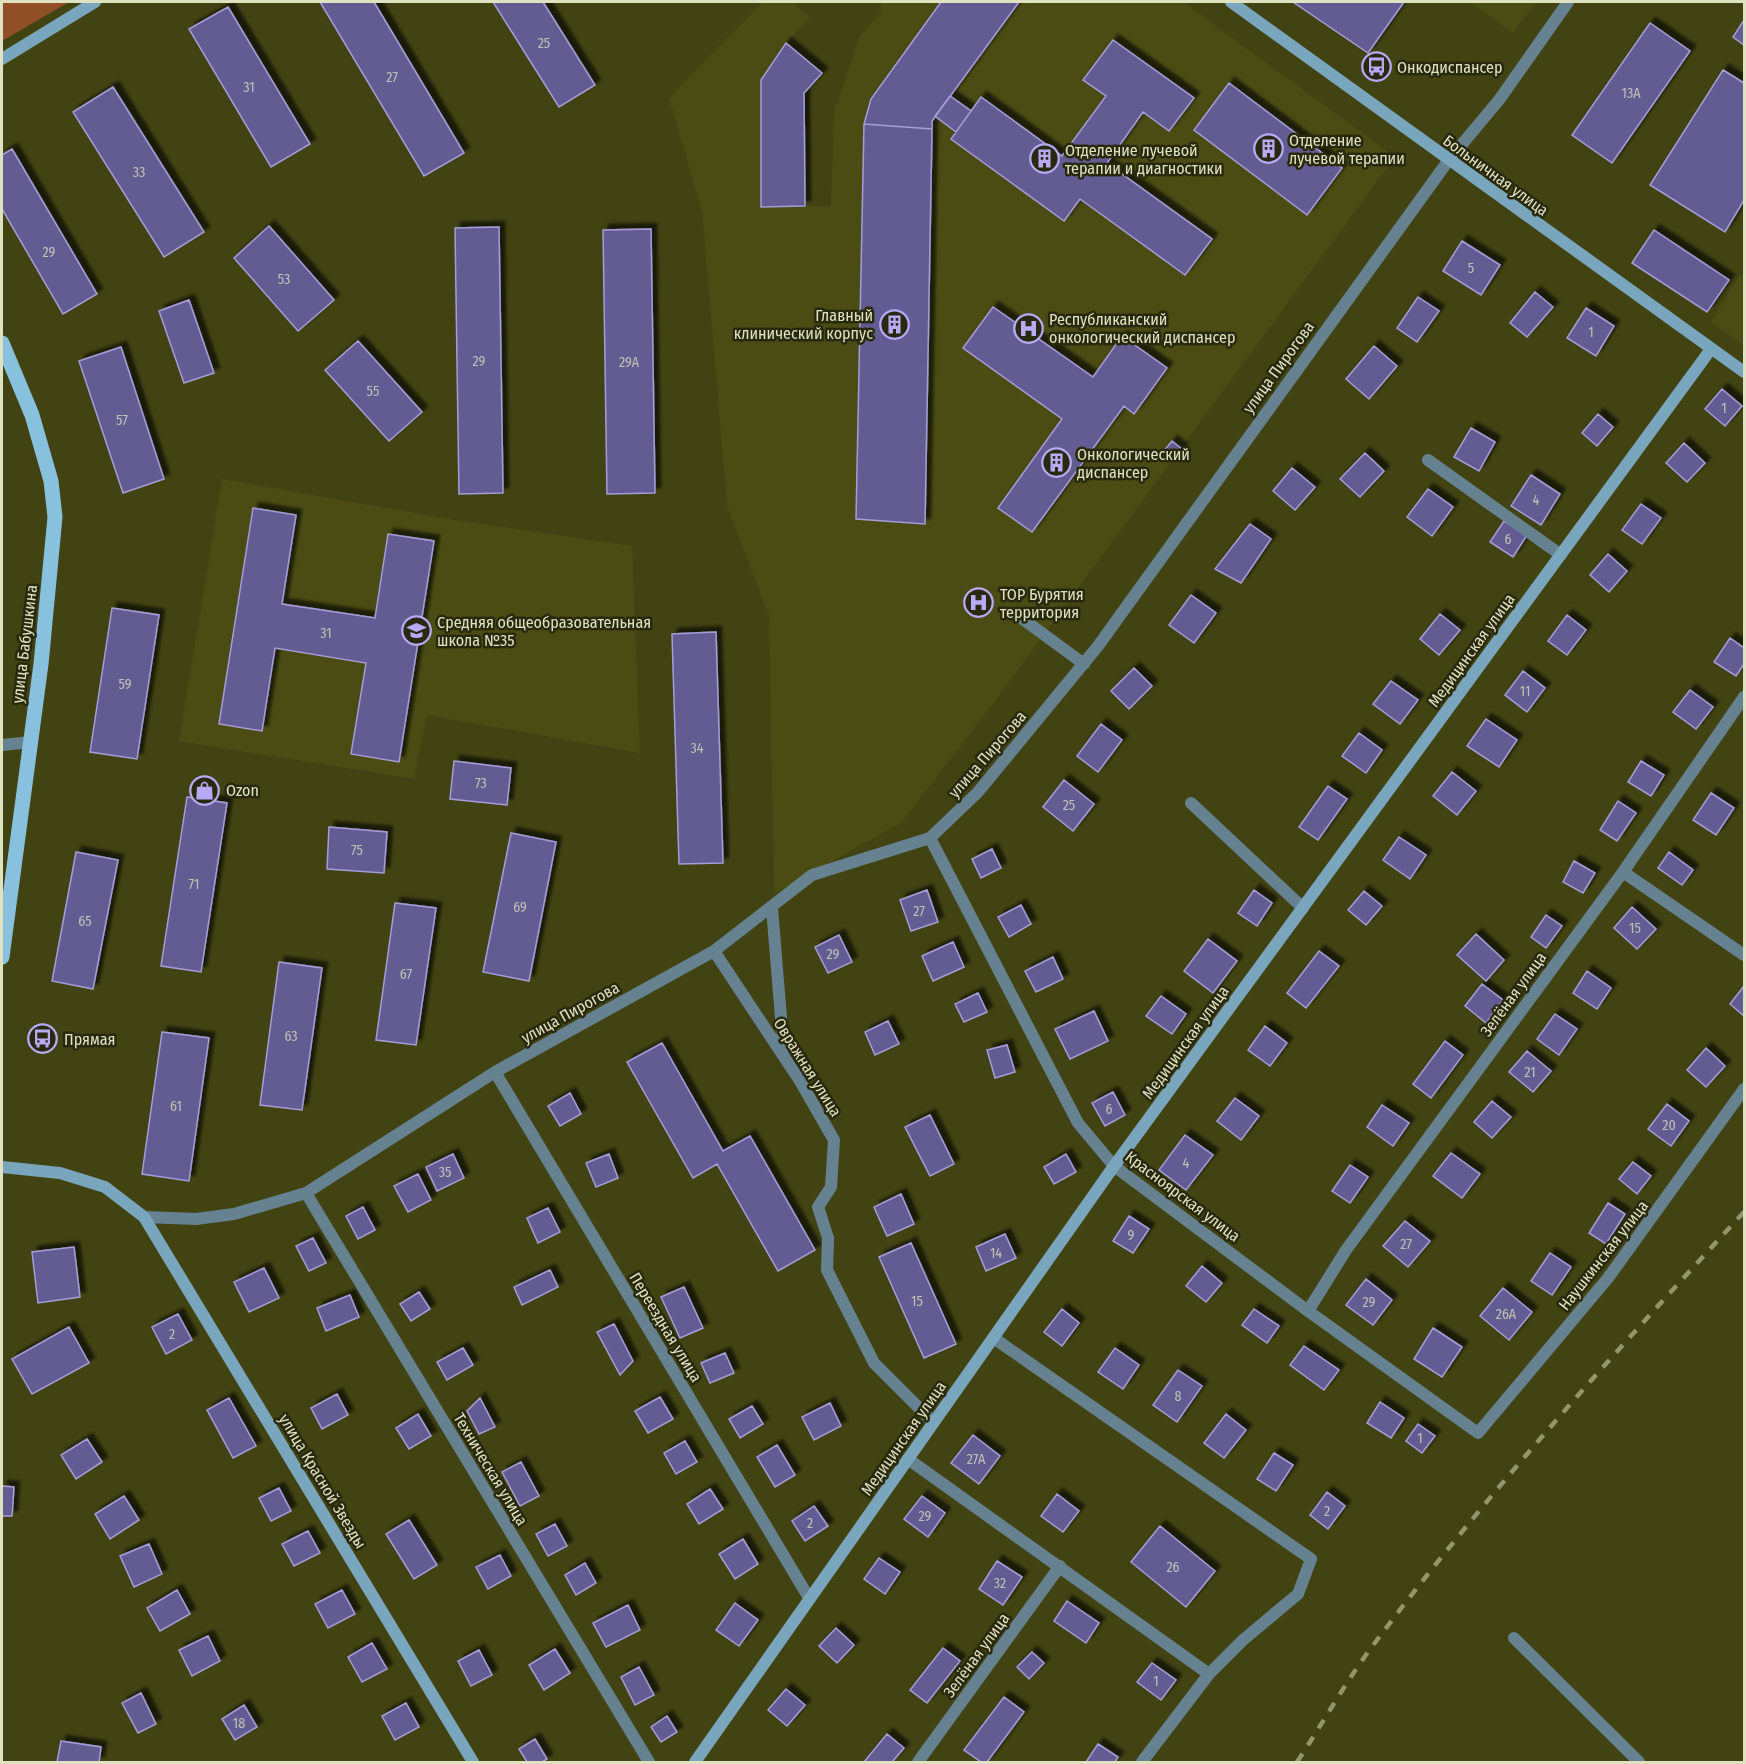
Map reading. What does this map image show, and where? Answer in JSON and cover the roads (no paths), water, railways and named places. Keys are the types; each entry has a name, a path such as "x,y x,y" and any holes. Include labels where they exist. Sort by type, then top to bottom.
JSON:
{"main road":[{"name":"улица Бабушкина","path":"2,343 32,415 51,481 55,517 31,742 2,957"}],"street":[{"path":"2,59 94,2"},
{"name":"Больничная улица","path":"1231,2 1448,161 1744,372"},
{"name":"улица Пирогова","path":"144,1217 196,1219 234,1214 306,1194 495,1072 714,951 812,875 930,838 978,792 1083,664 1448,161 1499,100 1568,2"},
{"name":"Медицинская улица","path":"695,1762 933,1422 995,1339 1114,1166 1711,349"},
{"path":"1428,460 1561,555"},
{"path":"1016,614 1083,664"},
{"name":"Зелёная улица","path":"1308,1311 1346,1250 1623,872 1744,697"},
{"path":"2,745 31,742"},
{"path":"1191,803 1303,908"},
{"name":"Красноярская улица","path":"930,838 1078,1123 1114,1166 1308,1311 1478,1433"},
{"path":"1623,872 1744,955"},
{"path":"772,908 784,1056"},
{"name":"Овражная улица","path":"714,951 784,1056 834,1140 831,1187 818,1207 828,1238 827,1270 874,1363 933,1422"},
{"name":"Переездная улица","path":"495,1072 809,1598"},
{"name":"Наушкинская улица","path":"1478,1433 1608,1278 1744,1089"},
{"path":"2,1167 60,1173 105,1186 144,1217"},
{"name":"Техническая улица","path":"306,1194 649,1762"},
{"name":"улица Красной Звезды","path":"144,1217 473,1762"},
{"path":"995,1339 1311,1560 1298,1594 1243,1640 1209,1674 1142,1762"},
{"path":"908,1460 1209,1674"},
{"name":"Зелёная улица","path":"918,1762 1060,1566"},
{"path":"1514,1638 1639,1762"}],"railway":[{"path":"1297,1762 1344,1687 1417,1587 1507,1477 1744,1212"}],"place":[{"name":"Онкодиспансер","path":"1376,67"},
{"name":"Отделение лучевой терапии","path":"1268,149"},
{"name":"Отделение лучевой терапии и диагностики","path":"1044,159"},
{"name":"Главный клинический корпус","path":"894,324"},
{"name":"Республиканский онкологический диспансер","path":"1028,328"},
{"name":"Онкологический диспансер","path":"1056,463"},
{"name":"ТОР Бурятия территория","path":"979,603"},
{"name":"Средняя общеобразовательная школа №35","path":"416,631"},
{"name":"Ozon","path":"205,790"},
{"name":"Прямая","path":"43,1039"}]}
